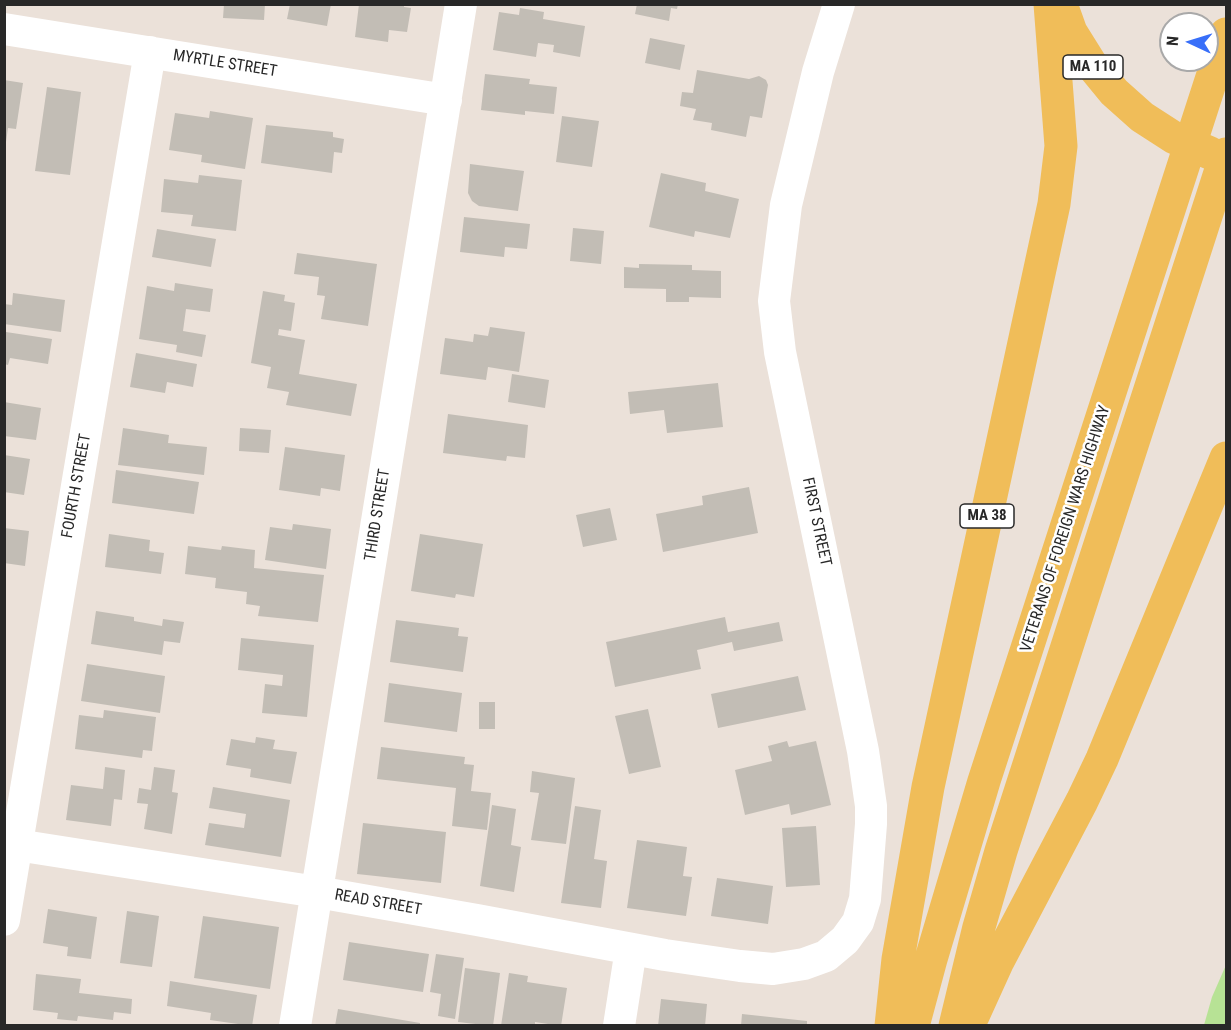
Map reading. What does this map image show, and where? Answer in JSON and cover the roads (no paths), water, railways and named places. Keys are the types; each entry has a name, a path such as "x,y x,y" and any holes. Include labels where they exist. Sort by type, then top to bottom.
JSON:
{"main road":[{"name":"MA 38","path":"891,1026 904,924 928,787 1054,204 1061,146 1050,4"},
{"name":"MA 110","path":"1060,4 1071,32 1091,64 1114,92 1142,117 1173,137 1207,152 1227,155"},
{"name":"VETERANS OF FOREIGN WARS HIGHWAY","path":"913,1026 988,770 1227,34"},
{"path":"955,1026 979,927 1004,841 1227,155"},
{"path":"968,1026 998,961 1092,780 1227,458"}],"street":[{"name":"THIRD STREET","path":"295,1026 461,4"},
{"name":"FIRST STREET","path":"752,967 773,969 804,964 826,956 845,940 858,922 865,899 868,873 871,806 863,751 780,352 774,301 786,205 818,72 839,4"},
{"name":"MYRTLE STREET","path":"4,29 446,100"},
{"name":"FOURTH STREET","path":"4,920 11,843 150,52"},
{"name":"READ STREET","path":"11,843 317,892 632,949 752,967"},
{"path":"619,1026 632,949"}]}
